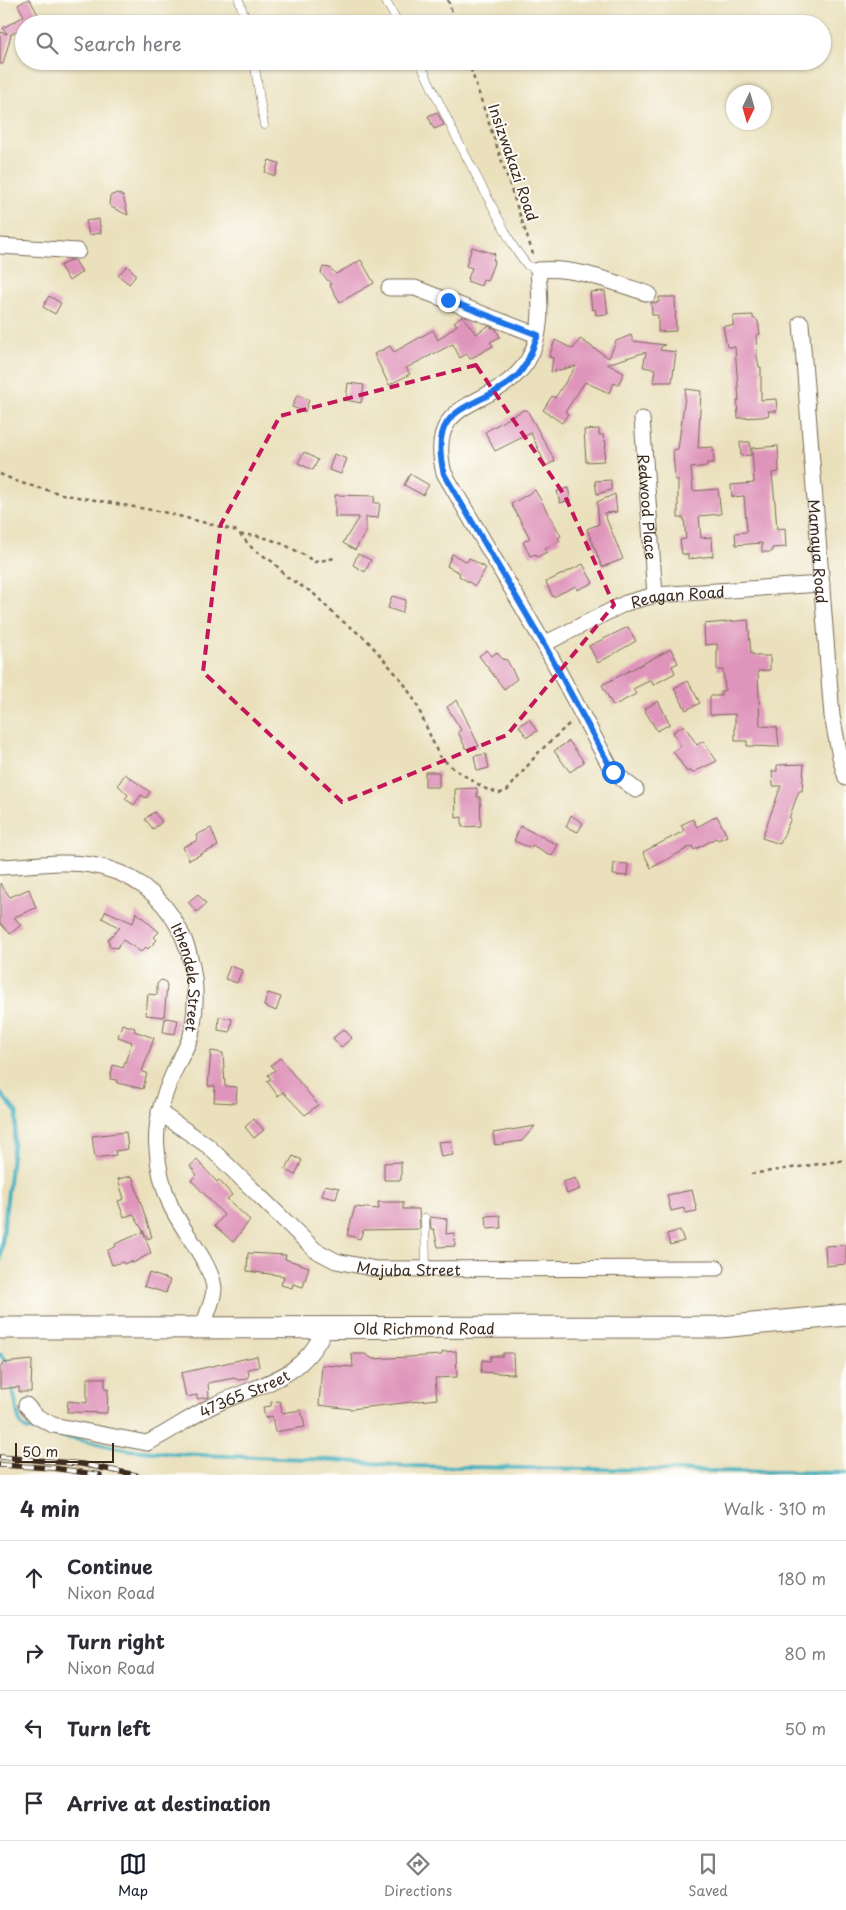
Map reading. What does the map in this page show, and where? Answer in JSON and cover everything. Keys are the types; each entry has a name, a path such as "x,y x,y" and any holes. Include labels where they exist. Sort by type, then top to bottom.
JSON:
{"street":[{"path":"0,246 78,251"},
{"path":"636,790 613,772 544,644 444,474 440,455 441,437 445,426 455,413 518,375 529,358 538,335 541,315 538,270 556,268 573,271 649,294"},
{"path":"389,288 415,288 538,335"},
{"name":"Mamaya Road","path":"801,322 832,716 846,778"},
{"name":"Redwood Place","path":"642,418 655,595"},
{"name":"Reagan Road","path":"544,644 626,604 655,595 822,584"},
{"name":"Ithendele Street","path":"0,867 90,865 107,869 140,884 155,896 171,915 184,936 193,963 196,985 195,1013 190,1038 166,1088 159,1112 157,1149 164,1186 170,1205 209,1273 214,1289 202,1328"},
{"name":"Majuba Street","path":"159,1112 208,1146 315,1250 336,1261 376,1269 717,1268"},
{"name":"Old Richmond Road","path":"0,1328 721,1327 846,1315"},
{"name":"47365 Street","path":"26,1405 36,1416 52,1425 147,1443 202,1411 272,1383 287,1374 308,1358 318,1345 325,1329"}],"lane":[{"path":"240,0 244,15"},
{"path":"385,0 393,15"},
{"path":"255,70 264,125"},
{"path":"423,70 513,246 527,265 538,270"},
{"path":"425,1218 426,1269"}],"path":[{"path":"448,0 453,15"},
{"name":"Insizwakazi Road","path":"471,70 538,270"},
{"path":"0,474 21,483 66,495 163,512 238,531 252,549 273,562 288,578 313,593 337,617 366,639 403,682 416,703 439,756 454,769 486,788 499,793 506,792 538,753 581,714"},
{"path":"240,535 250,534 269,538 285,548 297,550 315,562 335,558"},
{"path":"750,1174 846,1160"}],"highlighted area":[{"path":"476,365 565,496 614,605 507,735 342,802 203,672 221,524 280,416"}],"building":[{"path":"26,0 30,0 38,15 23,15 18,5"},
{"path":"15,21 15,32 10,35 3,64 0,64 0,32 7,34 3,28"},
{"path":"437,112 444,125 434,129 428,116"},
{"path":"269,160 279,163 275,176 265,172"},
{"path":"117,193 123,196 128,215 111,207 109,204 110,196"},
{"path":"99,219 101,233 89,235 86,221"},
{"path":"472,247 495,254 493,260 495,260 487,281 483,280 481,286 467,281 472,268 466,266"},
{"path":"70,260 75,260 82,272 69,281 60,266"},
{"path":"361,260 374,283 340,302 330,286 331,284 321,273 323,267 330,268 336,274"},
{"path":"127,266 135,273 135,277 129,284 118,275"},
{"path":"605,291 608,314 596,315 595,309 592,310 590,292"},
{"path":"49,296 61,303 55,314 43,307"},
{"path":"659,297 675,297 676,331 658,332 658,315 652,315 651,303 659,302"},
{"path":"753,315 753,318 758,321 760,334 756,335 757,356 759,367 761,367 761,400 776,399 777,411 768,411 769,415 763,417 738,418 737,401 739,401 735,347 727,347 723,326 733,326 733,316"},
{"path":"462,316 476,334 488,326 496,329 500,337 490,342 493,346 470,359 467,354 460,358 453,344 406,368 410,374 389,385 374,354 390,346 394,352 433,330 438,340 457,325 454,322"},
{"path":"631,335 633,341 665,345 660,350 676,352 672,382 653,382 655,369 643,367 646,352 607,364 624,373 618,385 614,383 609,393 585,382 565,412 568,414 562,423 543,410 552,396 555,398 576,366 551,372 553,358 549,357 555,340 573,349 580,339 609,358 616,341"},
{"path":"348,383 364,385 361,403 346,400"},
{"path":"686,389 701,391 698,448 713,447 714,463 691,468 693,491 718,489 721,514 699,516 701,538 712,537 713,556 688,559 688,554 682,554 680,540 686,539 684,518 678,518 678,480 675,480 673,450 678,449"},
{"path":"297,395 309,400 305,412 292,407"},
{"path":"523,410 527,410 555,461 546,466 531,433 495,451 485,432"},
{"path":"599,429 599,435 603,435 604,441 606,441 604,461 586,462 584,430"},
{"path":"740,442 750,442 751,455 741,456"},
{"path":"778,446 779,472 772,473 777,529 785,528 786,547 772,548 772,552 762,552 762,543 736,545 735,533 747,532 744,496 732,497 731,485 754,483 752,448"},
{"path":"304,452 318,460 313,470 298,463"},
{"path":"334,454 347,459 341,474 329,470"},
{"path":"410,474 429,485 423,495 404,485"},
{"path":"611,480 611,490 597,494 595,481"},
{"path":"568,488 571,500 560,503 557,491"},
{"path":"535,490 561,536 558,538 560,541 545,549 547,552 537,557 536,554 530,556 523,542 530,538 511,504"},
{"path":"615,494 617,512 604,513 623,559 602,567 587,529 599,524 597,502"},
{"path":"335,495 375,496 374,503 380,503 378,518 366,517 366,532 355,550 343,543 359,517 335,517"},
{"path":"358,554 371,560 365,572 353,565"},
{"path":"452,554 467,562 469,558 486,568 475,586 459,576 460,573 447,566"},
{"path":"583,564 593,583 577,590 576,586 553,597 546,582"},
{"path":"392,596 406,600 402,613 388,608"},
{"path":"748,620 751,654 754,654 754,656 770,656 770,670 758,671 760,726 777,727 779,747 747,746 747,741 735,741 735,714 710,715 710,696 721,696 721,691 725,690 723,670 717,670 717,644 705,645 704,624"},
{"path":"628,627 636,641 598,663 589,646"},
{"path":"671,649 678,663 672,666 675,673 653,685 651,680 633,689 636,694 613,706 602,685"},
{"path":"487,650 492,656 497,652 502,659 507,660 517,679 504,689 479,656"},
{"path":"688,681 700,703 686,710 674,688"},
{"path":"457,700 479,746 473,749 471,747 466,749 458,732 461,730 447,707"},
{"path":"658,701 670,724 657,731 644,709"},
{"path":"529,719 537,731 527,737 519,726"},
{"path":"684,725 697,745 703,741 717,761 692,773 690,770 687,772 673,751 681,746 673,732"},
{"path":"569,741 584,762 570,772 554,751"},
{"path":"486,754 489,768 477,771 474,756"},
{"path":"804,764 802,791 799,791 789,818 791,818 780,844 762,838 781,786 773,786 772,771 777,771 777,765"},
{"path":"425,772 439,772 439,787 425,787"},
{"path":"125,774 150,792 146,798 141,795 134,805 125,799 128,795 118,785"},
{"path":"477,788 477,797 480,797 481,826 462,827 462,817 456,818 455,789"},
{"path":"154,812 162,822 153,829 145,819"},
{"path":"571,815 583,823 578,832 566,827"},
{"path":"717,816 727,836 718,840 716,838 694,850 692,846 651,868 643,852 684,831 681,825 693,819 697,827"},
{"path":"520,826 558,845 552,856 532,845 531,848 514,841"},
{"path":"211,828 218,846 189,860 183,847 198,840 196,835"},
{"path":"614,863 628,864 627,876 613,875"},
{"path":"0,883 10,897 29,889 36,908 14,917 21,925 10,934 0,923"},
{"path":"198,894 206,904 197,912 188,902"},
{"path":"106,911 133,923 136,912 159,932 154,937 157,940 148,949 146,947 141,952 123,940 117,948 110,947 108,939 120,928 102,918"},
{"path":"230,966 242,970 237,983 225,979"},
{"path":"161,980 165,981 167,985 164,1017 146,1015 148,994 157,995 157,984"},
{"path":"268,993 281,997 276,1011 264,1006"},
{"path":"219,1017 232,1019 230,1032 218,1030"},
{"path":"165,1018 178,1020 175,1034 163,1032"},
{"path":"122,1024 135,1028 134,1031 154,1038 142,1072 147,1073 143,1089 117,1083 117,1080 110,1079 113,1065 123,1068 132,1042 118,1037"},
{"path":"344,1029 352,1038 341,1047 333,1038"},
{"path":"211,1051 223,1053 225,1086 237,1087 236,1103 214,1102 215,1086 208,1086"},
{"path":"280,1058 318,1105 305,1115 283,1092 278,1096 267,1081 271,1079 268,1075 275,1070 271,1065"},
{"path":"254,1119 264,1130 254,1138 245,1127"},
{"path":"535,1126 522,1141 495,1145 493,1133"},
{"path":"126,1132 128,1149 115,1151 116,1155 95,1158 92,1136"},
{"path":"451,1141 453,1155 441,1157 438,1142"},
{"path":"293,1156 302,1160 295,1175 285,1170"},
{"path":"197,1160 232,1195 227,1199 250,1220 233,1242 215,1226 224,1215 191,1180 197,1175 190,1166"},
{"path":"401,1162 401,1180 384,1180 384,1163"},
{"path":"132,1176 152,1237 148,1239 133,1214 124,1217 118,1201 124,1199 118,1179"},
{"path":"575,1178 580,1189 567,1194 563,1182"},
{"path":"325,1185 339,1188 336,1199 322,1196"},
{"path":"692,1190 697,1211 685,1213 684,1208 671,1211 667,1195"},
{"path":"378,1202 403,1202 403,1209 419,1209 420,1229 363,1230 360,1239 347,1235 355,1207 379,1209"},
{"path":"500,1215 501,1228 487,1229 486,1216"},
{"path":"430,1217 447,1219 446,1234 454,1233 455,1246 438,1247 434,1229 431,1229"},
{"path":"680,1230 684,1241 670,1245 667,1234"},
{"path":"143,1232 151,1253 133,1263 131,1261 112,1265 107,1251 116,1246 115,1244"},
{"path":"846,1245 846,1264 826,1266 825,1246"},
{"path":"248,1253 286,1255 285,1259 309,1267 303,1287 293,1284 292,1288 281,1285 284,1276 247,1271"},
{"path":"149,1273 170,1280 166,1293 144,1286"},
{"path":"456,1351 457,1377 435,1378 437,1399 351,1409 319,1405 322,1365 353,1367 352,1354 365,1354 373,1359 442,1355 442,1352"},
{"path":"503,1353 513,1353 514,1374 481,1372 482,1360 490,1361 491,1356 503,1356"},
{"path":"257,1356 259,1367 248,1369 249,1375 246,1379 239,1380 234,1378 208,1383 209,1397 197,1399 197,1395 186,1397 181,1373"},
{"path":"32,1360 31,1392 19,1392 19,1387 0,1389 0,1366 2,1366 2,1363"},
{"path":"87,1378 105,1378 105,1389 108,1389 107,1413 67,1412 68,1401 87,1403"},
{"path":"280,1401 282,1413 301,1410 305,1427 275,1432 272,1416 265,1418 263,1407 271,1406 271,1402"}],"waterway":[{"path":"0,1093 17,1113 0,1261"},
{"path":"0,1354 9,1365"},
{"path":"12,1385 19,1420 25,1429 130,1450 176,1454 334,1460 406,1466 846,1473"}],"railway":[{"path":"0,1457 82,1464 136,1475"},
{"path":"0,1465 53,1468 100,1475"}],"route":[{"path":"448,300 538,335 529,358 518,375 455,413 445,426 441,437 440,455 444,474 544,644 613,772"}]}
